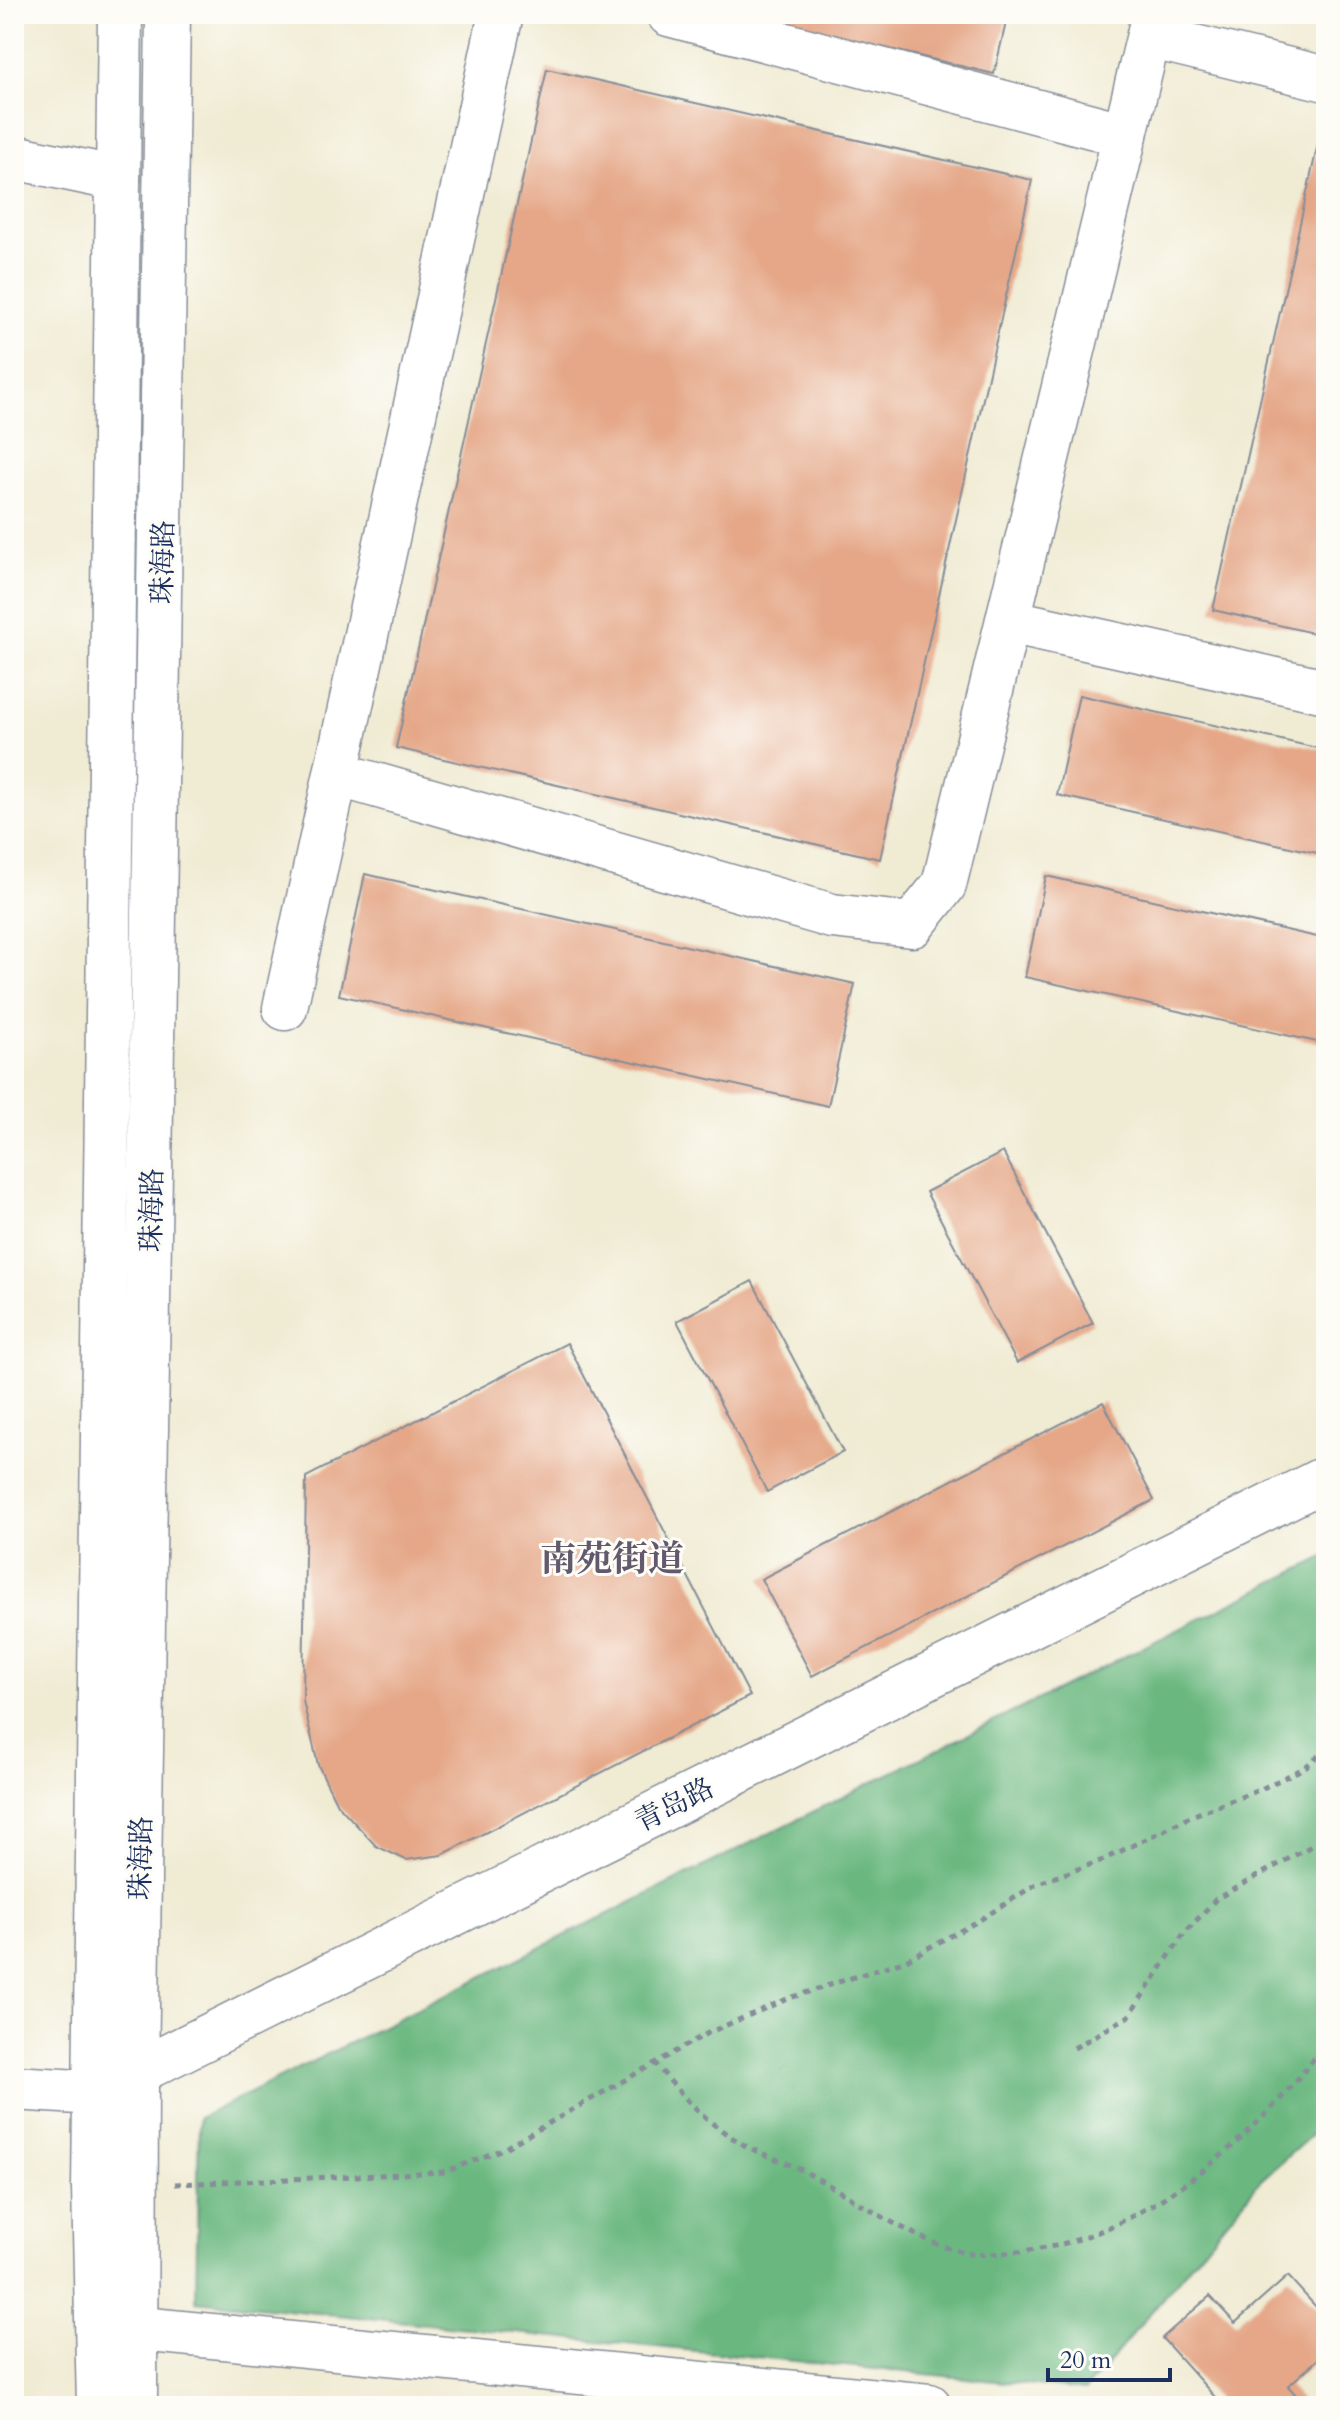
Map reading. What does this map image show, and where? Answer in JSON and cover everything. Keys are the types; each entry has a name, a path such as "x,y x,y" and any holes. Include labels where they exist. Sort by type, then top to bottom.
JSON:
{"main road":[{"name":"珠海路","path":"120,14 95,2093 116,2327 135,2406"},
{"name":"珠海路","path":"99,2406 116,2327 135,2185 168,14"},
{"path":"285,1008 501,14"},
{"path":"669,14 1125,135"},
{"path":"337,774 832,916 912,925 944,885 1152,25 1326,79"},
{"path":"14,157 118,179"},
{"path":"1008,621 1326,691"},
{"name":"青岛路","path":"95,2093 1326,1478"},
{"path":"14,2088 95,2093"},
{"path":"116,2327 929,2406"}],"path":[{"path":"135,2185 445,2172 503,2149 708,2033 787,1999 906,1960 980,1920 1036,1884 1103,1860 1194,1815 1259,1790 1304,1768 1326,1749"},
{"path":"1074,2048 1129,2016 1183,1935 1216,1899 1326,1838"},
{"path":"654,2062 677,2091 707,2119 747,2146 807,2172 924,2237 968,2254 1031,2253 1092,2236 1158,2200 1218,2161 1326,2042"}],"green space":[{"path":"1326,1556 1326,2122 1261,2180 1086,2390 196,2301 199,2118"}],"building":[{"path":"745,14 1008,14 994,74"},
{"path":"547,69 1032,180 880,859 396,748"},
{"path":"1319,139 1326,141 1326,636 1213,610"},
{"path":"1079,695 1326,750 1326,855 1057,795"},
{"path":"365,874 855,984 828,1106 339,995"},
{"path":"1046,876 1326,939 1326,1044 1025,977"},
{"path":"1003,1152 1093,1323 1017,1363 926,1192"},
{"path":"752,1281 843,1452 767,1492 677,1321"},
{"path":"567,1343 750,1696 442,1855 406,1860 376,1846 337,1804 318,1765 303,1701 306,1477"},
{"path":"1103,1402 1154,1500 812,1676 761,1579"},
{"path":"1288,2276 1326,2318 1326,2352 1288,2386 1306,2406 1223,2406 1162,2338 1210,2296 1235,2323"}],"district":[{"name":"南苑街道","path":"612,1558"}]}
